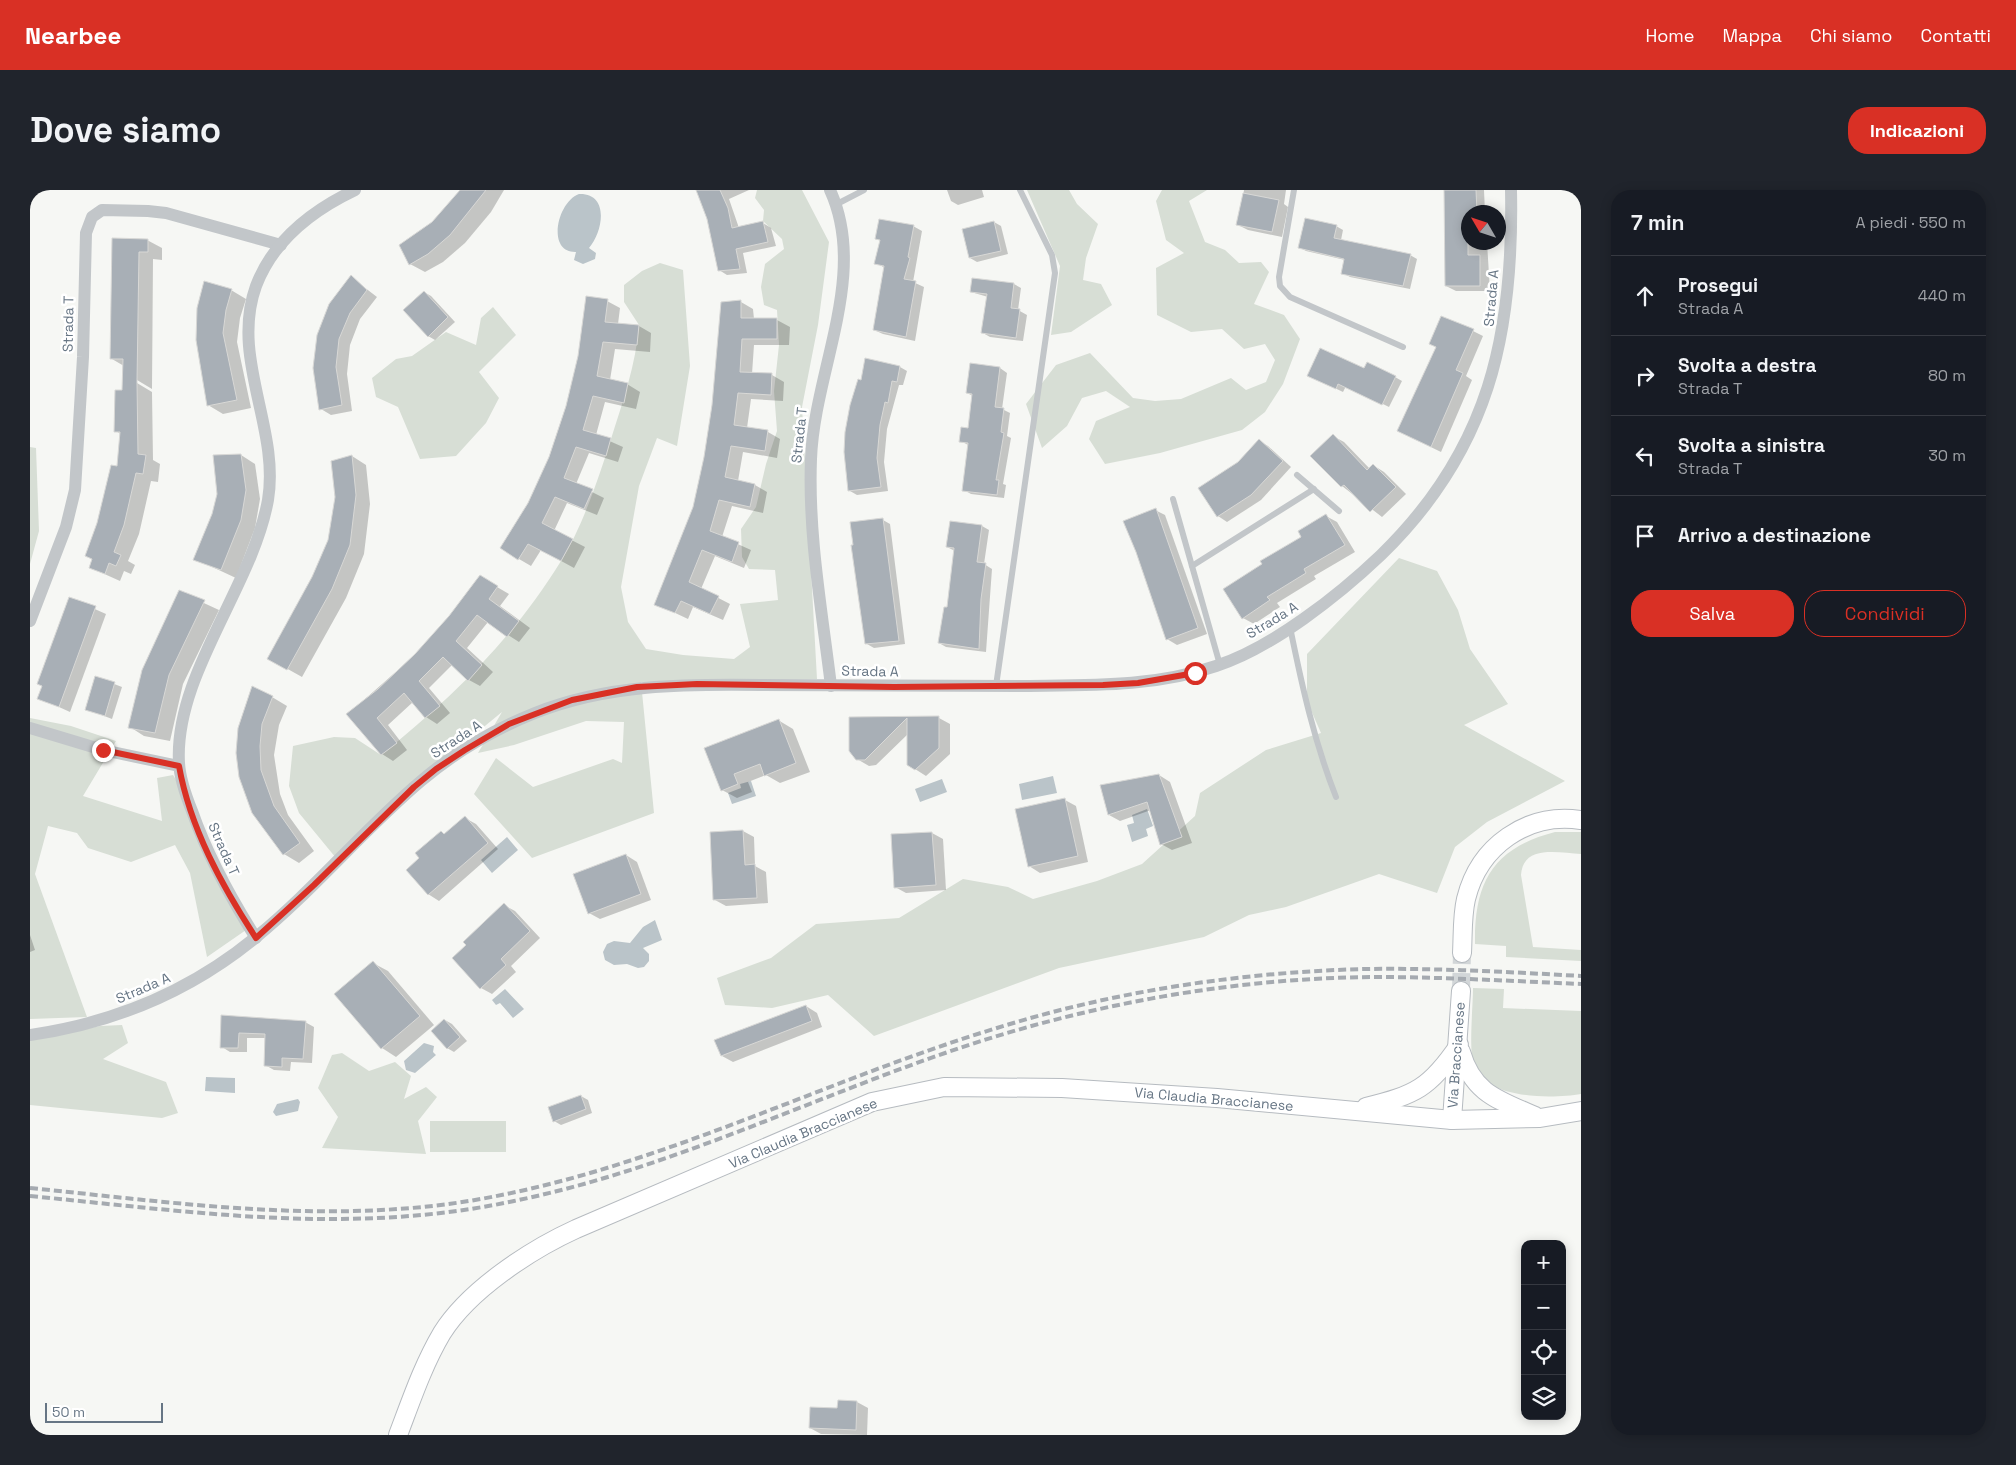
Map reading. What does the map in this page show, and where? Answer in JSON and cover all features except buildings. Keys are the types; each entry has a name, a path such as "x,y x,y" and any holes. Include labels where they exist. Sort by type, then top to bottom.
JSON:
{"main road":[{"path":"1462,953 1466,898 1476,872 1491,851 1503,839 1523,827 1557,819 1581,820"},
{"name":"Via Braccianese","path":"1452,1120 1461,991"},
{"path":"1352,1110 1404,1098 1426,1085 1446,1065 1458,1045"},
{"path":"1458,1045 1466,1070 1476,1084 1488,1095 1540,1118"},
{"name":"Via Claudia Braccianese","path":"398,1435 424,1367 443,1332 487,1286 523,1258 550,1240 872,1102 944,1087 1004,1086 1216,1098 1352,1110"},
{"name":"Via Braccianese","path":"1352,1110 1452,1120 1540,1118 1581,1111"}],"street":[{"name":"Strada T","path":"256,938 232,900 199,833 179,766 180,729 188,700 247,565 268,502 271,464 269,446 250,366 248,332 252,297 257,284 281,245 319,209 355,190"},
{"name":"Strada T","path":"830,190 837,204 844,249 842,291 812,429 810,483 815,556 831,686"},
{"name":"Strada A","path":"30,1035 81,1026 147,1004 198,979 256,938 424,778 465,750 525,717 572,700 637,687 697,684 996,686 1138,683 1187,676 1220,665 1290,627 1344,588 1395,542 1438,490 1471,432 1485,401 1505,321 1511,227 1511,190"},
{"name":"Strada T","path":"30,621 66,528 73,499 83,356 86,233 92,217 105,209 158,212 281,245"},
{"path":"30,728 103,750 179,766"}],"lane":[{"path":"837,204 864,190"},
{"path":"996,686 1056,273 1052,255 1020,190"},
{"path":"1294,190 1279,277 1283,290 1290,297 1403,347"},
{"path":"1297,475 1339,511"},
{"path":"1192,566 1314,489"},
{"path":"1173,500 1220,665"},
{"path":"1290,627 1304,700 1318,751 1336,797"}],"shaded area":[{"path":"757,190 802,190 829,242 818,325 802,407 817,679 641,682 654,813 532,858 474,794 496,758 533,787 613,759 622,763 624,722 586,721 514,745 478,753 502,712 374,817 336,858 299,813 289,786 293,746 334,737 355,738 381,755 432,712 480,666 523,616 569,548 583,518 624,397 635,354 639,325 624,302 624,285 642,271 660,263 683,270 690,366 677,446 657,438 639,486 621,587 628,622 646,649 683,655 734,659 750,647 740,604 778,600 775,570 749,569 742,557 741,529 756,507 766,464 777,431 774,391 779,345 777,310 764,305 761,287 765,264 784,249 782,239 763,221 764,210 755,198"},
{"path":"1027,190 1069,190 1077,204 1098,224 1086,258 1083,280 1101,284 1112,305 1071,332 1051,335 1060,266"},
{"path":"1162,190 1207,190 1189,201 1205,242 1225,250 1239,263 1261,262 1269,272 1254,304 1284,315 1300,339 1283,384 1265,412 1242,430 1160,453 1105,464 1089,439 1096,421 1130,407 1106,391 1082,398 1067,426 1042,448 1026,404 1056,365 1090,353 1133,398 1155,401 1181,399 1231,378 1246,390 1266,382 1275,360 1265,344 1244,349 1222,329 1191,332 1157,315 1156,268 1184,253 1166,240 1156,201"},
{"path":"579,194 589,195 596,200 601,215 598,233 589,248 596,253 595,259 583,264 574,260 576,252 567,250 561,244 558,236 560,216 571,199"},
{"path":"493,307 516,335 479,372 499,398 486,423 456,456 420,459 398,407 376,397 372,378 396,359 412,356 446,332 476,345 481,318"},
{"path":"30,447 36,448 39,531 30,564"},
{"path":"1399,558 1437,571 1458,610 1470,649 1508,704 1464,725 1565,781 1487,822 1455,847 1437,893 1379,874 1286,907 1249,915 1204,937 1059,968 874,1036 828,995 772,1008 725,1005 717,978 771,958 816,924 899,918 963,879 1008,887 1033,899 1097,881 1142,864 1195,816 1200,793 1266,750 1321,733 1307,701 1307,654"},
{"path":"30,718 71,726 116,741 83,796 162,821 157,778 173,775 186,795 246,930 207,957 190,873 175,845 131,862 88,848 77,833 48,826 35,874 87,1017 30,1019"},
{"path":"1053,776 1057,793 1022,800 1019,784"},
{"path":"942,779 947,792 920,802 915,789"},
{"path":"751,781 756,796 732,804 728,793 741,788 740,784"},
{"path":"1147,809 1153,826 1146,829 1148,836 1132,842 1127,825 1134,823 1132,815"},
{"path":"1555,832 1581,832 1581,854 1544,852 1528,858 1523,865 1521,875 1533,947 1581,950 1581,961 1506,957 1506,946 1475,944 1478,903 1491,871 1502,858 1516,848"},
{"path":"507,837 518,850 492,873 481,860"},
{"path":"655,920 662,940 643,948 649,954 649,961 644,967 638,968 627,964 614,965 605,960 603,952 607,944 614,941 630,943 643,927"},
{"path":"1473,988 1504,989 1503,1008 1581,1011 1581,1094 1536,1096 1519,1094 1503,1090 1489,1083 1479,1074 1472,1054"},
{"path":"505,989 524,1009 513,1018 500,1003 496,1005 492,1000"},
{"path":"122,1025 128,1043 103,1059 166,1082 178,1113 162,1118 30,1105 30,1040 100,1026"},
{"path":"424,1043 434,1046 433,1052 436,1055 415,1073 406,1070 404,1061"},
{"path":"342,1053 369,1071 395,1062 411,1076 404,1099 426,1087 437,1097 418,1121 426,1154 322,1148 338,1117 318,1088 332,1055"},
{"path":"206,1077 235,1078 235,1093 205,1091"},
{"path":"298,1099 300,1102 298,1111 276,1116 273,1112 277,1104"},
{"path":"430,1121 506,1121 506,1152 430,1152"}],"tunnel":[{"path":"1461,991 1462,953"}],"railway":[{"path":"30,1188 197,1205 308,1211 364,1211 475,1200 542,1186 608,1168 674,1146 932,1049 1042,1015 1133,994 1226,979 1273,974 1366,969 1447,970 1581,976"},
{"path":"30,1196 272,1218 392,1217 453,1211 514,1201 574,1187 633,1169 691,1149 865,1082 981,1041 1077,1014 1126,1003 1225,987 1324,978 1478,979 1581,984"}],"route":[{"path":"103,750 179,766 181,779 199,833 232,900 256,938 314,885 424,778 479,741 509,724 572,700 637,687 697,684 894,687 1103,685 1172,679 1195,673"}]}
